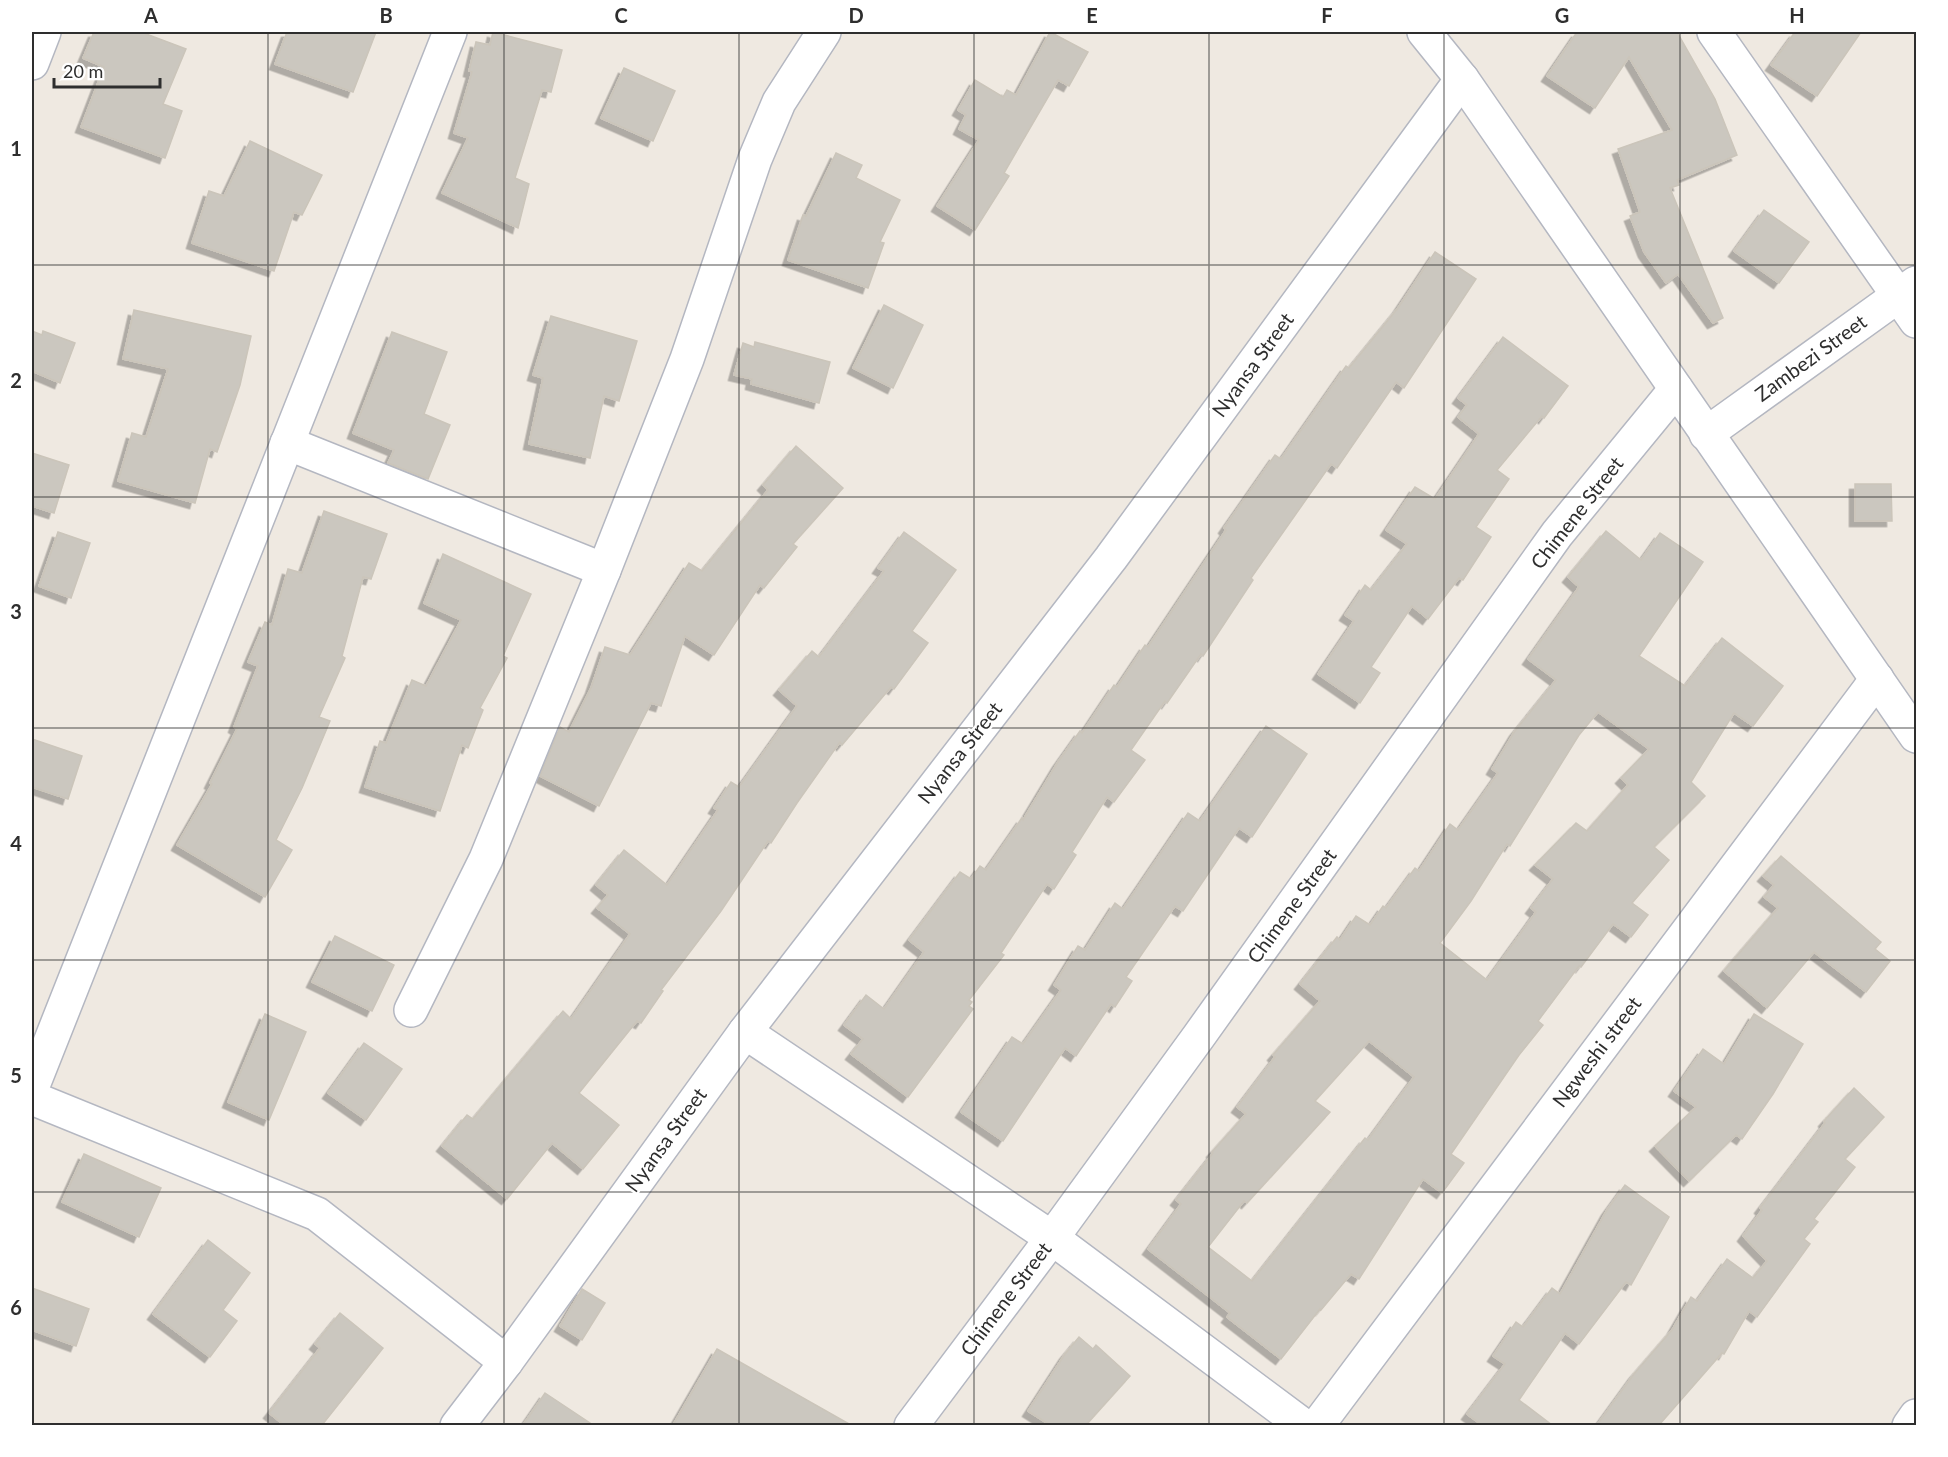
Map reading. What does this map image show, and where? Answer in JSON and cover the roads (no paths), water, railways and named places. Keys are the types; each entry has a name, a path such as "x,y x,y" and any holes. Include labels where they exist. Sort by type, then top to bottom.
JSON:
{"street":[{"path":"32,63 44,32"},
{"path":"32,1088 450,32"},
{"path":"411,1010 486,859 604,570 687,359 755,159 779,102 824,32"},
{"path":"1424,32 1462,79 1917,736"},
{"path":"1714,32 1907,289 1917,321"},
{"name":"Nyansa Street","path":"457,1425 506,1362 745,1032 1111,558 1462,79"},
{"name":"Zambezi Street","path":"1706,434 1907,289"},
{"name":"Chimene Street","path":"911,1425 1052,1238 1213,1017 1557,534 1676,389"},
{"path":"287,443 604,570"},
{"name":"Ngweshi street","path":"1317,1425 1877,679"},
{"path":"745,1032 1052,1238 1304,1425"},
{"path":"32,1098 317,1214 506,1362"},
{"path":"1909,1425 1917,1416"}]}
